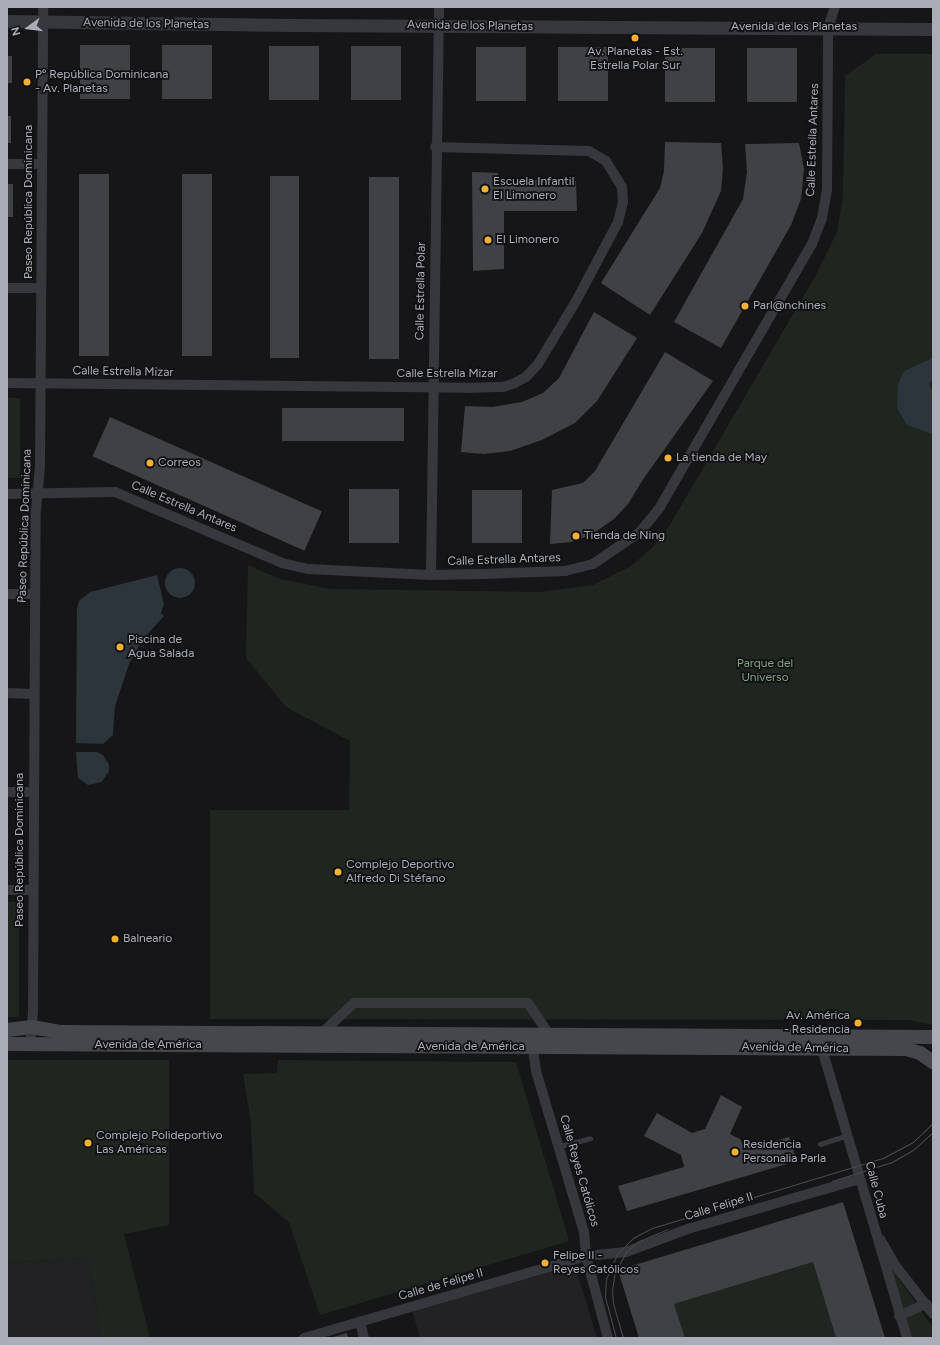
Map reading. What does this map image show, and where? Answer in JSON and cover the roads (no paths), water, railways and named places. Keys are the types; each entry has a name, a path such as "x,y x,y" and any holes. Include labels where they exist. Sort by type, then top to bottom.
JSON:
{"main road":[{"name":"Avenida de América","path":"7,1030 32,1027 60,1032 323,1032 822,1049 906,1050 920,1053 933,1062"},
{"name":"Avenida de América","path":"7,1044 30,1046 532,1040 549,1034 933,1037"}],"street":[{"name":"Paseo República Dominicana","path":"30,1046 32,1027 35,594 41,382 44,7"},
{"name":"Calle Estrella Polar","path":"431,575 435,147 439,7"},
{"name":"Calle Estrella Antares","path":"7,494 87,491 115,492 292,566 332,572 431,575 538,573 586,566 640,532 660,508 812,244 822,218 827,189 828,28 835,7"},
{"name":"Avenida de los Planetas","path":"7,21 44,23 439,27 933,29"},
{"name":"Calle Estrella Mizar","path":"7,383 41,382 433,388 503,387 526,377 538,364 575,303 618,222 623,202 622,187 614,171 606,161 590,151 435,147"},
{"path":"7,164 42,164"},
{"path":"7,288 42,288"},
{"path":"7,594 35,594"},
{"path":"7,693 34,694"},
{"path":"7,792 33,792"},
{"path":"7,890 33,890"},
{"path":"323,1032 354,1003 528,1003 549,1034"},
{"name":"Calle Reyes Católicos","path":"532,1040 536,1071 584,1232 586,1256 608,1338"},
{"name":"Calle Cuba","path":"822,1049 899,1316 907,1338"},
{"name":"Calle Felipe II","path":"586,1256 626,1252 691,1228 860,1179"},
{"path":"872,1224 895,1265 933,1314"},
{"name":"Calle de Felipe II","path":"304,1338 586,1256"},
{"path":"899,1316 926,1304"},
{"path":"360,1321 364,1338"}],"lane":[{"path":"820,1144 847,1135"},
{"path":"559,1146 590,1138"}],"tram line":[{"path":"619,7 714,7"},
{"path":"915,7 933,7"},
{"path":"616,1338 605,1297 606,1279 617,1254 633,1238 652,1228 883,1158 913,1142 933,1123"},
{"path":"832,1181 892,1162 913,1150 933,1132"},
{"path":"623,1338 613,1304 612,1290 615,1272 626,1252 637,1242 667,1229"}],"place":[{"name":"Av. Planetas - Est. Estrella Polar Sur","path":"635,38"},
{"name":"Pº República Dominicana - Av. Planetas","path":"27,82"},
{"name":"Escuela Infantil El Limonero","path":"485,189"},
{"name":"El Limonero","path":"488,240"},
{"name":"Parl@nchines","path":"745,306"},
{"name":"La tienda de May","path":"668,458"},
{"name":"Correos","path":"150,463"},
{"name":"Tienda de Ning","path":"576,536"},
{"name":"Piscina de Agua Salada","path":"120,647"},
{"name":"Complejo Deportivo Alfredo Di Stéfano","path":"338,872"},
{"name":"Balneario","path":"115,939"},
{"name":"Av. América - Residencia","path":"858,1023"},
{"name":"Complejo Polideportivo Las Américas","path":"88,1143"},
{"name":"Residencia Personalia Parla","path":"735,1152"},
{"name":"Felipe II - Reyes Católicos","path":"545,1263"}],"park label":[{"name":"Parque del Universo","path":"765,671"}]}
